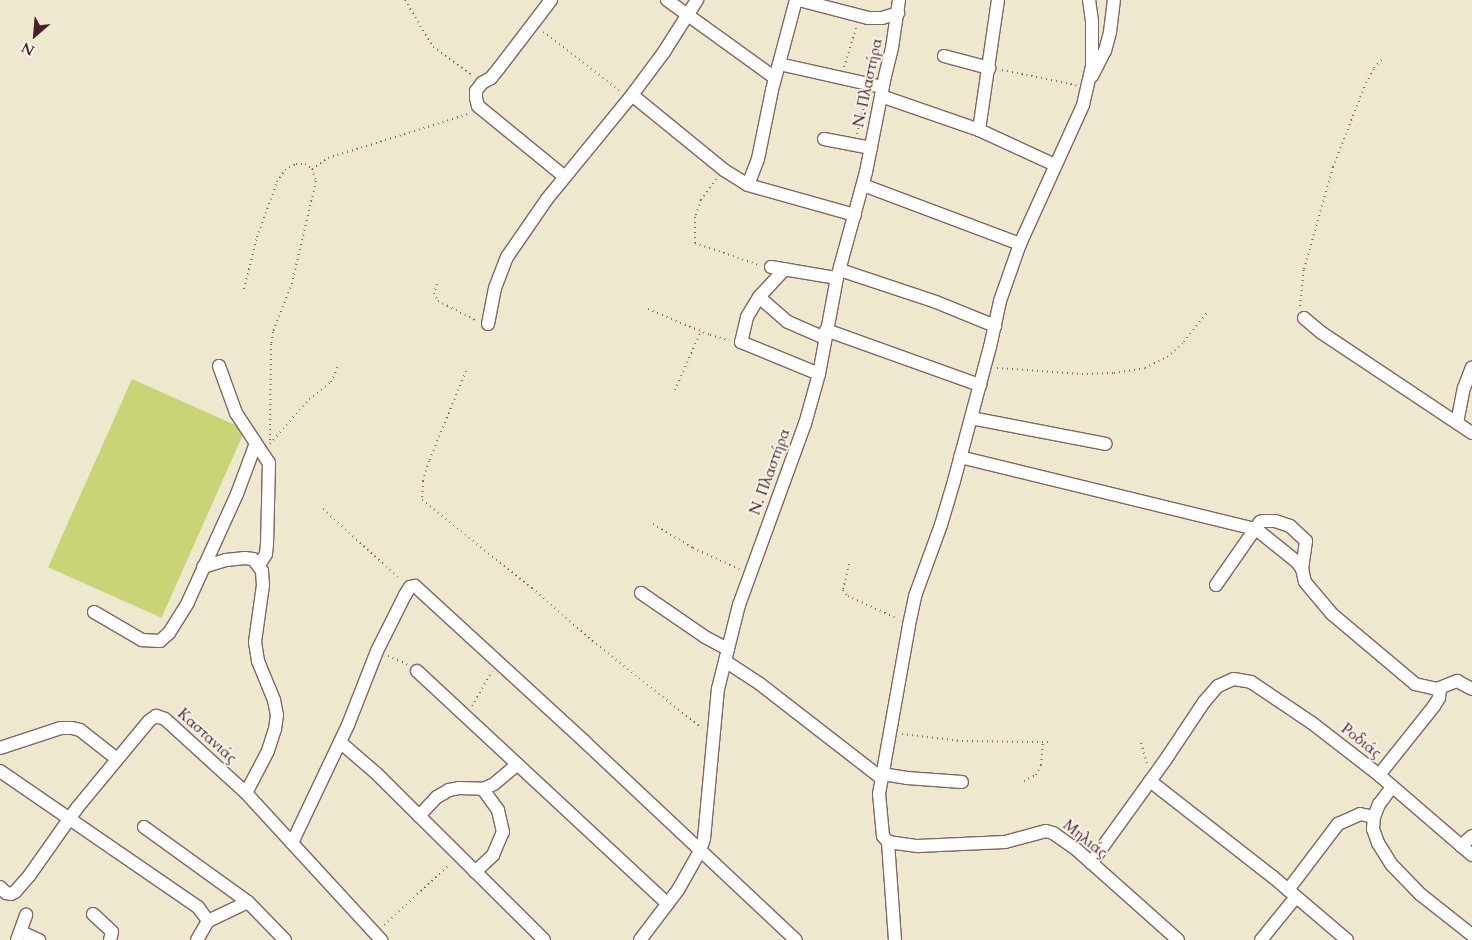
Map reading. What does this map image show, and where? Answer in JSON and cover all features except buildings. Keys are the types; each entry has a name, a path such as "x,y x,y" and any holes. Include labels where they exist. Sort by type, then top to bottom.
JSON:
{"street":[{"path":"551,0 491,78 482,83 476,91 476,98 478,106 565,176"},
{"path":"667,0 775,78"},
{"path":"488,324 495,288 507,258 547,199 632,94 689,15 697,0"},
{"path":"748,185 758,159 775,78 798,0 858,16 882,18 898,13"},
{"name":"Ν. Πλαστήρα","path":"640,940 668,904 700,851 704,839 718,689 739,605 805,424 819,374 838,274 863,185 871,148 899,0"},
{"path":"979,130 998,0"},
{"path":"1089,0 1092,21 1089,84"},
{"path":"895,940 888,842 883,836 880,808 882,776 909,625 916,596 941,525 980,385 1000,301 1020,244 1083,105 1089,84 1105,51 1110,32 1114,0"},
{"path":"944,56 989,68"},
{"path":"779,64 868,82 882,91 979,130 1055,165"},
{"path":"632,94 724,170 748,185 855,215"},
{"path":"824,139 871,148"},
{"path":"863,185 1020,244"},
{"path":"771,267 838,274 936,302 995,326"},
{"path":"785,269 759,298 747,317 741,342 819,374"},
{"path":"759,298 788,322 980,385"},
{"path":"1304,318 1322,334 1472,433"},
{"path":"220,366 236,413 269,463 267,544 266,554 259,565"},
{"path":"1457,423 1464,388 1472,367"},
{"path":"971,418 1106,444"},
{"path":"94,612 142,640 160,641 169,633 188,602 256,444"},
{"path":"960,457 1256,530 1297,562 1302,569"},
{"path":"1216,585 1260,522 1275,521 1290,526 1306,541 1302,569 1305,582 1314,596 1332,614 1415,684 1426,688 1440,688 1457,682 1472,689"},
{"path":"203,567 226,560 254,559 259,565 264,585 255,642 258,661 274,700 277,715 275,730 268,751 246,793"},
{"path":"292,843 340,742 378,651 410,587 415,586 592,748 796,940"},
{"path":"642,593 705,637 767,690 882,776 962,782"},
{"path":"417,672 668,904"},
{"name":"Ροδιάς","path":"1150,781 1186,726 1218,686 1234,679 1251,682 1312,723 1379,775 1472,856"},
{"path":"1379,775 1434,706 1439,698 1440,688"},
{"name":"Καστανιάς","path":"0,887 11,894 30,876 68,820 149,721 156,716 165,719 246,793 379,938"},
{"path":"0,748 61,728 72,728 80,730 117,759"},
{"path":"340,742 419,816 544,940"},
{"path":"419,816 437,797 449,790 459,788 483,789 494,784 517,765"},
{"path":"0,771 68,820 198,907 208,921"},
{"path":"1091,863 1150,781 1347,940"},
{"path":"1392,787 1379,804 1374,817 1373,829 1378,843 1392,865 1420,894 1472,935"},
{"path":"475,872 493,855 500,844 503,832 498,810 483,789"},
{"path":"1262,940 1338,824 1360,814 1374,817"},
{"path":"144,827 248,902 285,940"},
{"name":"Μηλιάς","path":"888,842 918,846 1004,842 1046,831 1059,837 1091,863 1178,940"},
{"path":"1460,846 1472,836"},
{"path":"197,940 208,921 248,902"},
{"path":"94,914 112,932 110,940"},
{"path":"26,915 19,936 39,940"}],"path":[{"path":"405,0 433,47 482,83"},
{"path":"841,76 855,34 858,16"},
{"path":"532,25 592,67 621,92 632,94"},
{"path":"1304,318 1299,300 1301,286 1321,204 1355,106 1374,68 1382,59"},
{"path":"989,68 1089,84"},
{"path":"852,144 864,111 868,82"},
{"path":"312,169 328,158 482,109"},
{"path":"244,290 256,237 277,182 286,170 296,164 305,164 312,169 316,182 314,198 292,283 273,332 271,344 270,444 308,399 331,382 338,366"},
{"path":"724,170 709,186 701,200 696,217 695,243 771,267"},
{"path":"437,284 434,293 438,301 473,320 488,324"},
{"path":"648,309 700,331 741,342"},
{"path":"985,366 1082,374 1114,373 1145,368 1167,357 1184,342 1207,313"},
{"path":"675,390 700,331"},
{"path":"466,371 429,461 423,481 422,500 532,588 616,661 686,717 714,734"},
{"path":"323,508 410,587"},
{"path":"653,524 693,548 750,573"},
{"path":"849,564 843,590 848,596 909,625"},
{"path":"378,651 417,672"},
{"path":"466,717 497,662"},
{"path":"889,732 928,739 962,742 1049,742"},
{"path":"1024,781 1036,775 1041,765 1043,742"},
{"path":"1141,743 1150,781"},
{"path":"379,938 386,923 424,886 460,857"}],"green space":[{"path":"132,379 245,429 161,618 48,567"}]}
